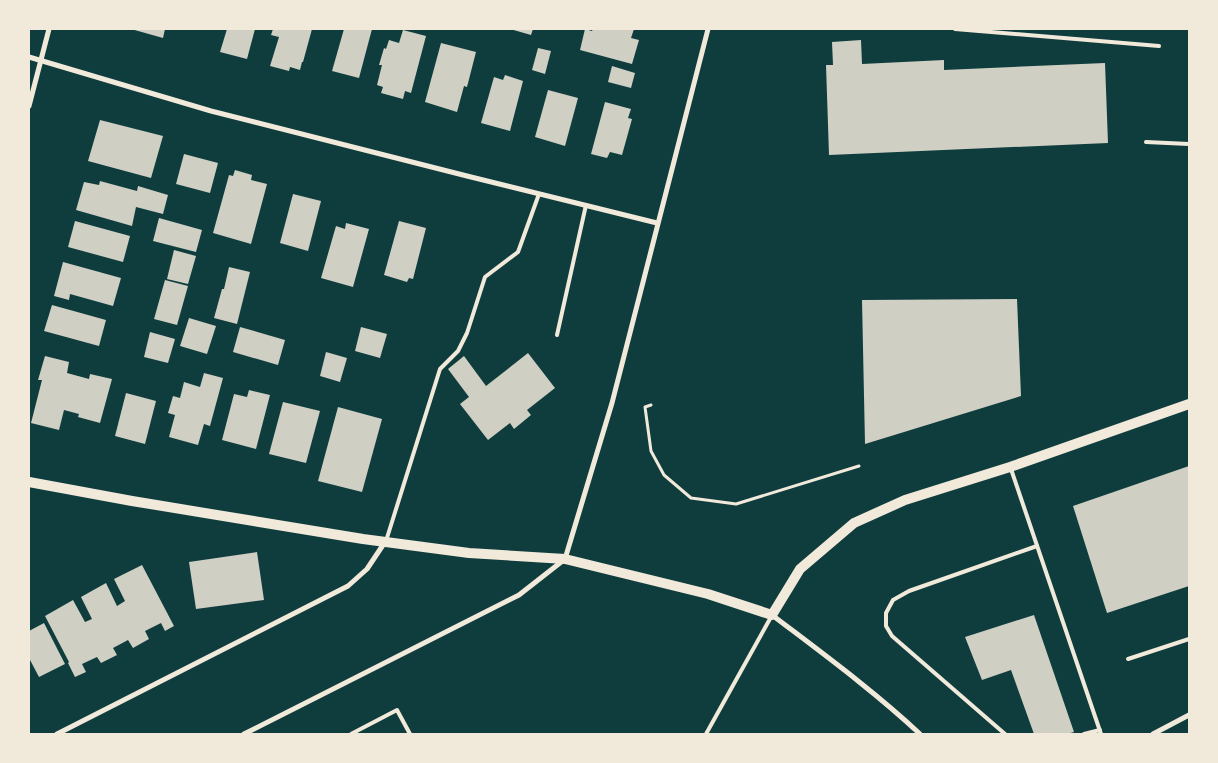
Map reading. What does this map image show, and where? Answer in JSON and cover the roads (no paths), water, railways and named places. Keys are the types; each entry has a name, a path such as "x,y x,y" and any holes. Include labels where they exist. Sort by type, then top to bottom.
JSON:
{"main road":[{"path":"29,482 277,526 363,539 469,552 565,559 708,594 772,615 800,569 854,524 905,500 1010,467 1189,404"}],"street":[{"path":"29,106 50,29"},
{"path":"244,734 519,595 565,559 612,403 708,29"},
{"path":"29,57 211,111 657,223"},
{"path":"56,734 348,586 367,569 386,541"},
{"path":"772,615 839,666 920,734"},
{"path":"1153,734 1189,715"}],"lane":[{"path":"954,29 1160,46"},
{"path":"1146,142 1189,144"},
{"path":"386,541 440,370 458,351 467,333 485,277 518,252 539,194"},
{"path":"557,335 586,205"},
{"path":"1010,467 1100,732 1084,734"},
{"path":"1005,734 892,636 886,626 886,614 893,600 909,591 1037,546"},
{"path":"706,734 772,615"},
{"path":"1128,659 1189,639"},
{"path":"351,734 397,710 410,734"},
{"path":"255,728 258,734"}]}
